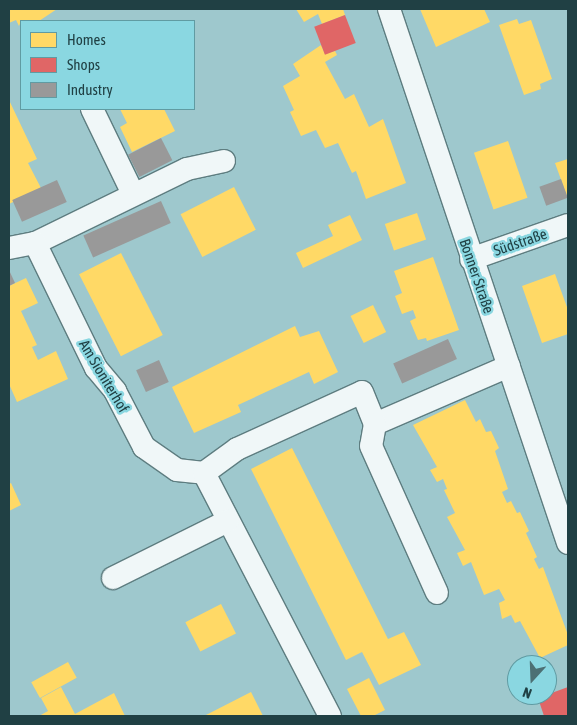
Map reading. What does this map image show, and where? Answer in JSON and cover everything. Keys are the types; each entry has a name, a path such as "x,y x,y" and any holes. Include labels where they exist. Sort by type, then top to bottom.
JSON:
{"street":[{"name":"Bonner Straße","path":"389,9 471,259 568,542"},
{"path":"92,110 133,194"},
{"path":"9,248 35,243 187,169 224,161"},
{"name":"Südstraße","path":"471,259 568,225"},
{"name":"Am Sioniterhof","path":"35,243 96,368 115,391 144,447 177,470 204,473"},
{"path":"375,424 509,366"},
{"path":"330,716 204,473 237,449 362,392 375,424 371,446 437,593"},
{"path":"113,578 228,520"}],"building: Homes":[{"path":"9,9 57,9 40,20 20,20 19,26 16,20 9,23"},
{"path":"296,9 343,9 345,15 322,24 318,14 304,22"},
{"path":"420,9 484,9 490,22 436,47"},
{"path":"517,19 519,24 531,20 552,79 540,84 541,89 524,95 499,25"},
{"path":"321,45 325,54 335,51 337,55 325,62 345,99 354,94 369,127 383,119 406,183 366,199 356,171 352,173 338,143 325,148 316,130 301,136 290,112 294,110 283,86 300,76 293,64"},
{"path":"9,100 37,159 28,163 41,188 9,204"},
{"path":"120,110 164,110 175,131 132,152 120,127 127,123"},
{"path":"508,141 528,198 493,209 474,153"},
{"path":"568,159 568,199 555,163"},
{"path":"234,187 256,230 202,257 181,214"},
{"path":"417,213 426,239 394,251 385,224"},
{"path":"350,215 362,240 303,268 296,253 333,236 328,225"},
{"path":"121,253 163,335 121,356 79,274"},
{"path":"433,257 459,330 427,341 426,338 418,340 410,321 416,318 413,310 402,314 395,296 402,293 394,271"},
{"path":"555,274 568,310 568,334 542,343 522,286"},
{"path":"26,278 38,303 21,311 37,345 32,347 38,360 56,351 68,379 17,402 9,384 9,286"},
{"path":"373,305 386,332 364,343 351,316"},
{"path":"295,326 300,337 319,331 338,372 314,384 309,372 238,405 241,412 194,433 172,387"},
{"path":"465,400 476,422 480,419 486,432 491,431 499,448 495,451 508,489 502,492 507,503 511,501 517,513 520,512 529,531 526,533 537,557 534,559 539,569 543,567 568,635 568,645 546,655 538,655 520,621 515,623 511,615 502,619 499,603 505,600 499,589 484,595 471,562 463,566 457,553 465,550 447,517 455,513 444,490 447,489 443,479 437,482 430,470 437,467 413,425"},
{"path":"292,448 388,639 404,632 421,665 379,685 362,652 346,660 251,469"},
{"path":"11,483 21,505 9,511 9,484"},
{"path":"221,604 236,633 200,652 185,622"},
{"path":"68,662 77,678 40,698 31,682"},
{"path":"369,678 385,710 373,716 361,716 347,689"},
{"path":"61,687 75,714 114,693 125,716 39,716 48,711 41,698"},
{"path":"251,692 263,716 206,715"}],"building: Shops":[{"path":"345,15 356,43 325,55 314,27"},
{"path":"568,687 568,716 544,716 540,705 557,705 557,691"}],"building: Industry":[{"path":"161,138 172,160 139,177 128,155"},
{"path":"561,179 568,198 546,206 539,187"},
{"path":"57,180 67,202 22,222 12,200"},
{"path":"161,201 171,223 93,257 83,236"},
{"path":"9,270 15,283 9,286"},
{"path":"448,339 457,359 402,384 393,363"},
{"path":"159,360 169,382 146,392 136,370"}]}
